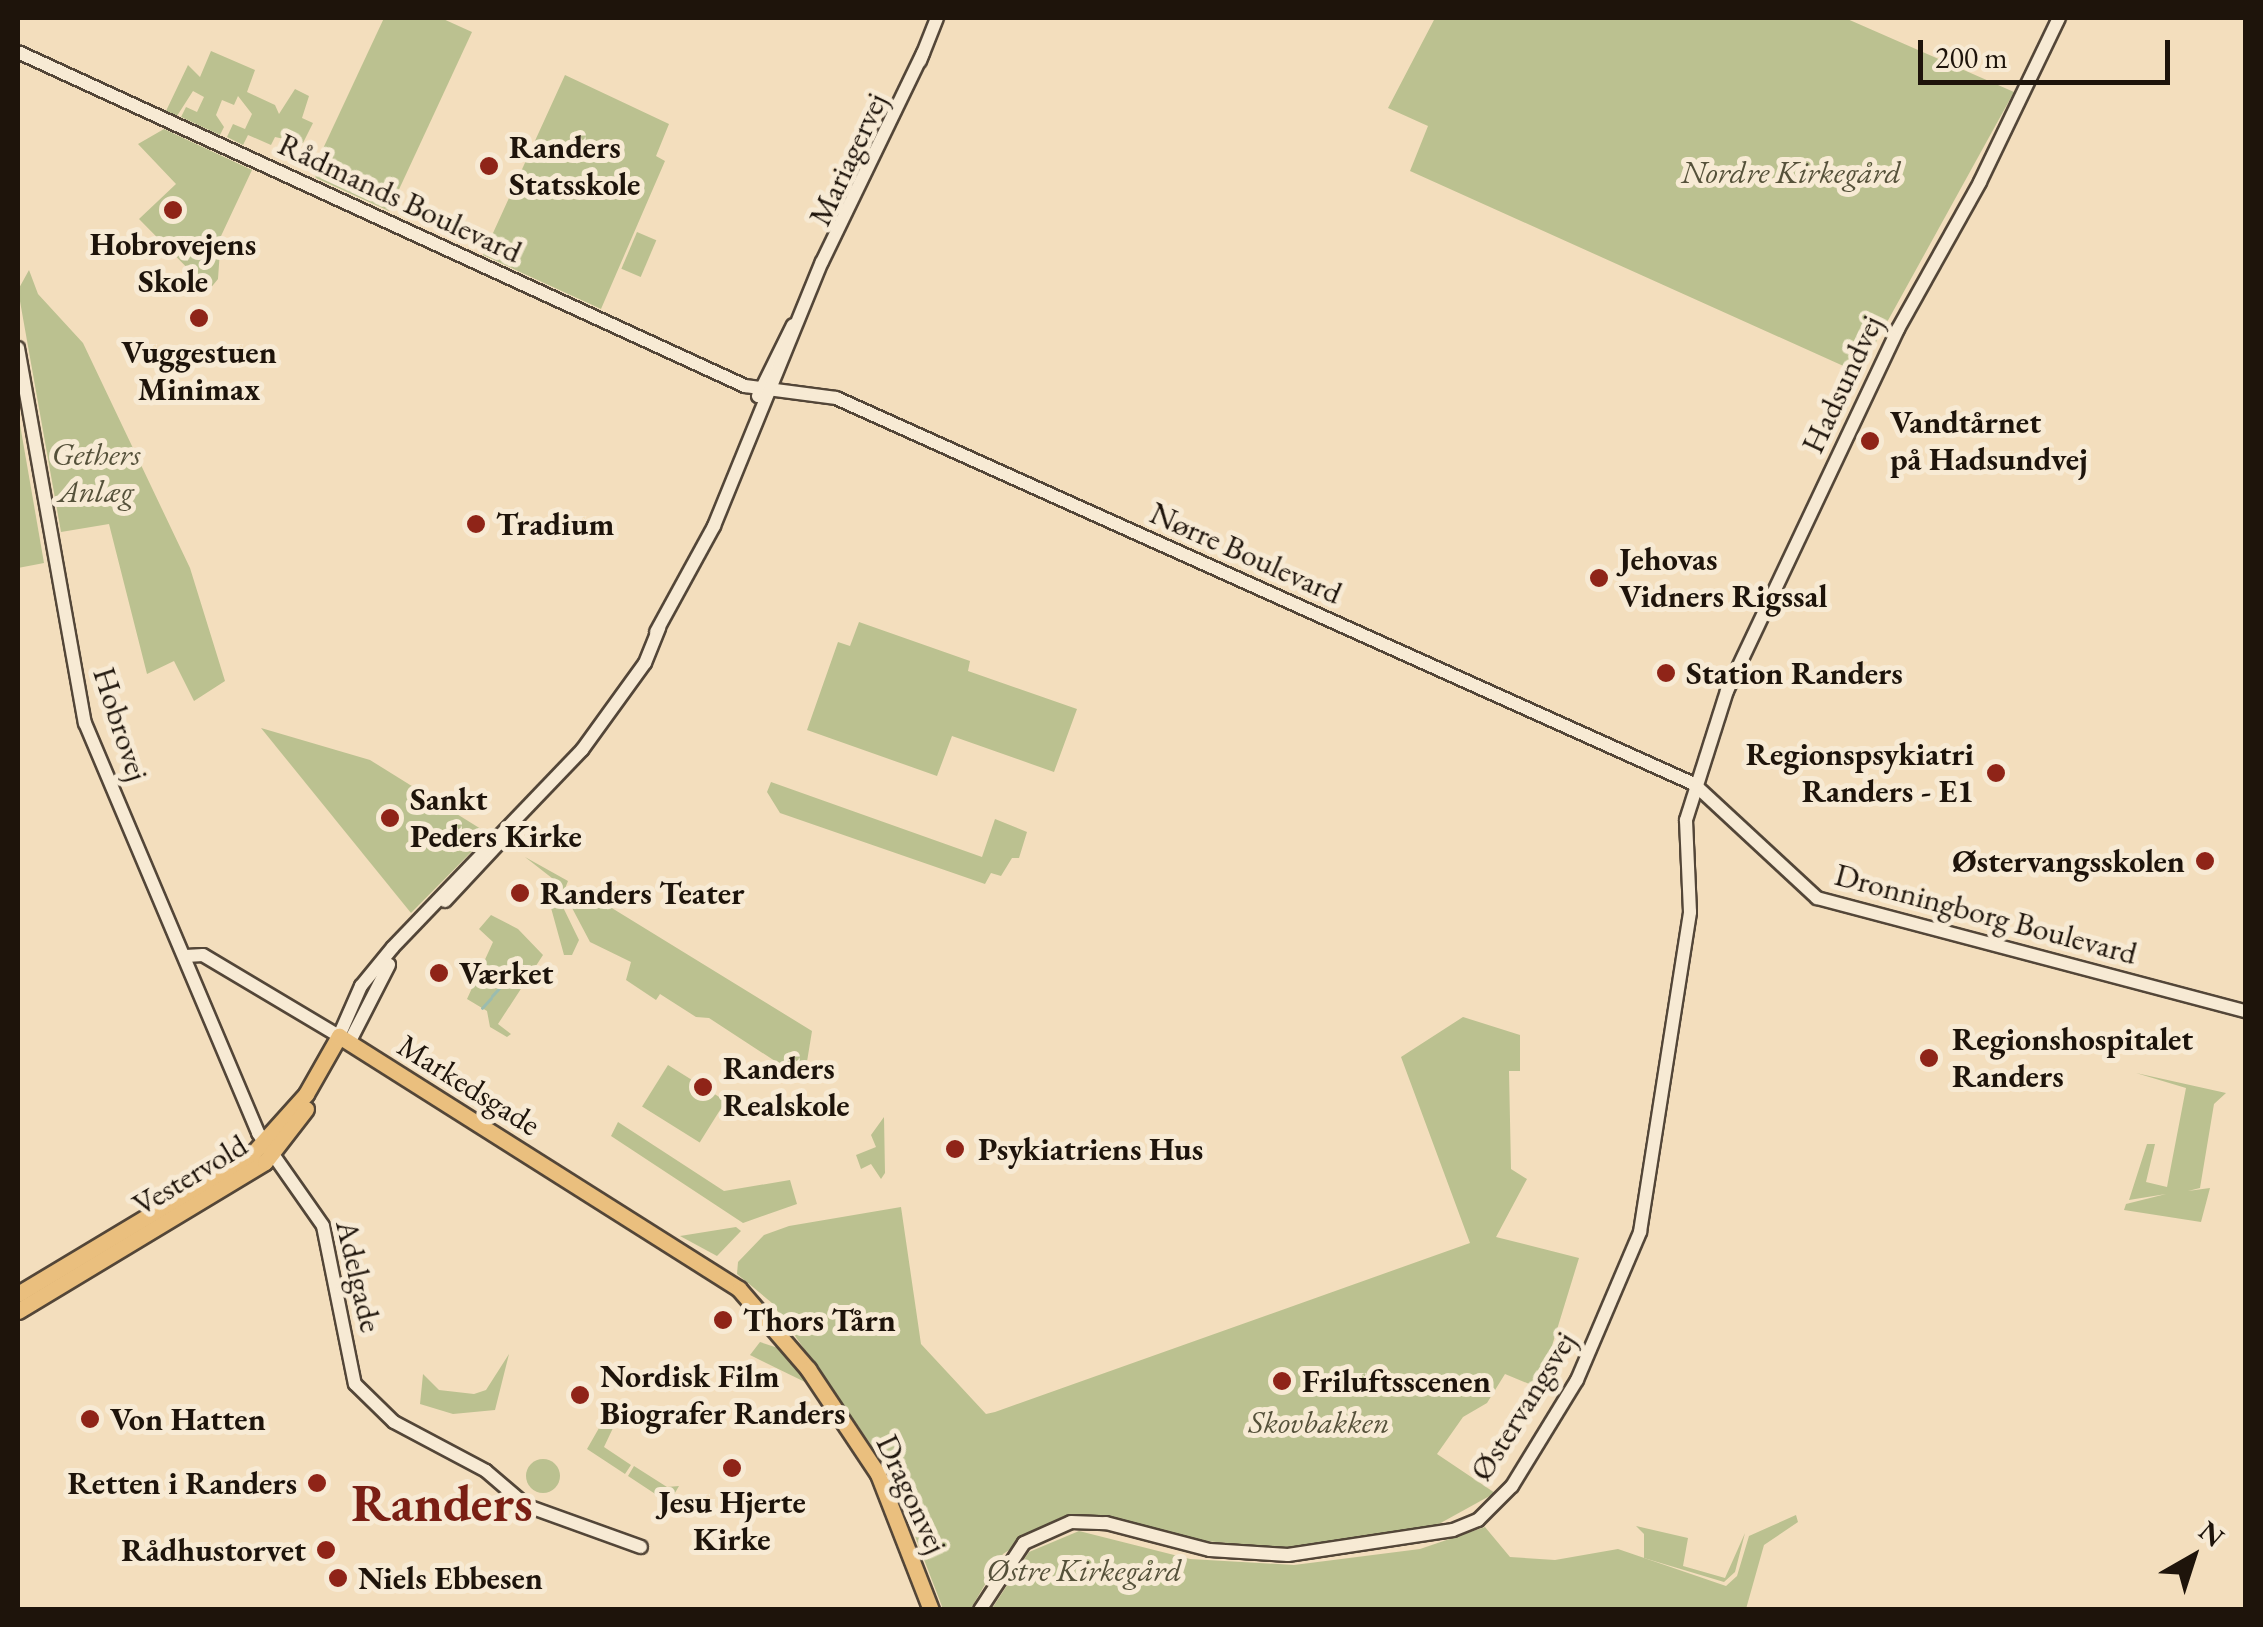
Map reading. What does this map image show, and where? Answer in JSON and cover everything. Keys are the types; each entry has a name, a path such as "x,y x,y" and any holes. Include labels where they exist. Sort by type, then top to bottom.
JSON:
{"main road":[{"name":"Vestervold","path":"18,1311 270,1145 344,1039"},
{"name":"Markedsgade","path":"344,1039 718,1273"},
{"name":"Vestervold","path":"18,1294 270,1145"},
{"name":"Dragonvej","path":"718,1273 768,1319 851,1430 906,1534 931,1609"}],"street":[{"name":"Mariagervej","path":"344,1039 380,976 570,764 630,683 714,526 765,392 937,18"},
{"name":"Hadsundvej","path":"1694,784 1726,690 1898,329 1980,182 2059,18"},
{"name":"Rådmands Boulevard","path":"18,52 765,392"},
{"name":"Hobrovej","path":"18,348 86,722 270,1145"},
{"name":"Nørre Boulevard","path":"765,392 836,398 1694,784"},
{"name":"Dronningborg Boulevard","path":"1694,784 1817,898 2246,1012"},
{"name":"Østervangsvej","path":"980,1608 1024,1543 1071,1522 1106,1523 1210,1550 1288,1554 1453,1530 1478,1520 1512,1486 1606,1322 1640,1232 1690,912 1686,832 1694,784"},
{"name":"Markedsgade","path":"186,956 202,955 344,1039"},
{"name":"Adelgade","path":"270,1145 323,1226 351,1363 359,1383 380,1410 486,1471 528,1506 641,1547"}],"green space":[{"path":"384,18 441,18 472,32 389,211 316,178 313,170"},
{"name":"Nordre Kirkegård","path":"1435,18 1845,18 2014,92 1859,373 1410,171 1428,126 1388,108"},
{"path":"211,51 255,70 247,92 275,105 279,114 295,89 309,96 302,118 313,123 303,143 275,137 271,145 248,135 243,145 227,137 233,124 245,129 252,114 238,96 234,105 222,100 216,115 224,127 220,135 181,117 186,107 197,112 204,97 193,91 177,116 166,111 188,65 200,77"},
{"path":"565,75 669,124 656,156 665,161 601,309 483,255"},
{"path":"164,129 252,170 221,236 218,279 209,290 139,219 176,184 138,144"},
{"path":"637,232 656,240 641,277 621,269"},
{"name":"Gethers Anlæg","path":"29,270 38,294 83,343 190,568 225,681 194,701 174,661 147,674 109,524 61,532 18,290"},
{"path":"18,413 44,563 18,568"},
{"path":"859,622 970,661 968,671 1077,709 1054,772 952,736 937,776 807,730 838,642 850,646"},
{"path":"261,728 370,760 489,834 411,913"},
{"path":"771,782 982,857 995,819 1027,832 1019,858 1012,858 1001,876 991,873 985,884 780,813 767,792"},
{"path":"525,857 568,881 560,901 579,940 572,955 564,955 548,897 557,882"},
{"path":"576,886 812,1031 804,1080 709,1018 696,1017 660,994 656,1000 626,980 631,962 590,942 571,906"},
{"path":"491,915 518,929 543,955 498,1024 511,1034 507,1037 490,1027 487,1011 467,999 493,942 479,929"},
{"name":"Skovbakken","path":"1463,1017 1520,1035 1520,1071 1509,1071 1511,1169 1527,1179 1496,1237 1579,1258 1539,1388 1505,1374 1487,1403 1463,1417 1437,1454 1495,1493 1437,1525 1284,1548 1194,1540 1108,1517 1059,1518 1003,1554 970,1610 943,1609 903,1505 870,1443 772,1303 737,1274 738,1262 764,1235 789,1226 901,1207 921,1344 986,1414 995,1412 1470,1243 1401,1057"},
{"path":"668,1065 726,1101 700,1143 642,1107"},
{"path":"2136,1073 2226,1093 2214,1104 2200,1188 2188,1191 2210,1188 2201,1222 2124,1210 2126,1204 2166,1194 2129,1200 2147,1144 2155,1144 2146,1182 2167,1187 2186,1088"},
{"path":"884,1117 885,1173 881,1179 871,1164 861,1169 856,1155 876,1147 871,1135"},
{"path":"618,1122 724,1191 790,1180 797,1204 743,1223 611,1136"},
{"path":"736,1227 741,1231 717,1256 680,1236"},
{"path":"760,1342 781,1349 807,1383 750,1355"},
{"path":"509,1354 495,1410 453,1414 420,1404 423,1374 439,1390 474,1394 486,1390"},
{"path":"603,1421 613,1428 604,1447 631,1465 625,1474 587,1449"},
{"path":"543,1459 555,1464 560,1476 555,1488 543,1493 531,1488 526,1476 531,1464"},
{"path":"634,1466 667,1487 679,1486 669,1503 628,1476"},
{"name":"Østre Kirkegård","path":"1796,1515 1798,1522 1764,1545 1746,1609 991,1610 1029,1552 1079,1531 1190,1559 1294,1565 1420,1549 1485,1527 1510,1557 1555,1560 1618,1549 1726,1586 1737,1576 1749,1536"},
{"path":"1636,1526 1688,1538 1683,1566 1725,1578 1745,1533 1735,1572 1724,1582 1644,1558 1644,1534"}],"waterway":[{"path":"492,996 501,986"},
{"path":"482,1008 491,998"}],"place":[{"name":"Randers Statsskole","path":"489,166"},
{"name":"Hobrovejens Skole","path":"173,210"},
{"name":"Vuggestuen Minimax","path":"199,318"},
{"name":"Vandtårnet på Hadsundvej","path":"1870,441"},
{"name":"Tradium","path":"476,524"},
{"name":"Jehovas Vidners Rigssal","path":"1599,578"},
{"name":"Station Randers","path":"1666,673"},
{"name":"Regionspsykiatri Randers - E1","path":"1996,773"},
{"name":"Sankt Peders Kirke","path":"390,818"},
{"name":"Østervangsskolen","path":"2205,861"},
{"name":"Randers Teater","path":"520,893"},
{"name":"Værket","path":"439,973"},
{"name":"Regionshospitalet Randers","path":"1929,1058"},
{"name":"Randers Realskole","path":"703,1087"},
{"name":"Psykiatriens Hus","path":"955,1149"},
{"name":"Thors Tårn","path":"723,1320"},
{"name":"Friluftsscenen","path":"1282,1381"},
{"name":"Nordisk Film Biografer Randers","path":"580,1395"},
{"name":"Von Hatten","path":"90,1419"},
{"name":"Jesu Hjerte Kirke","path":"732,1468"},
{"name":"Retten i Randers","path":"317,1483"},
{"name":"Rådhustorvet","path":"326,1550"},
{"name":"Niels Ebbesen","path":"338,1578"}],"district":[{"name":"Randers","path":"442,1503"}]}
